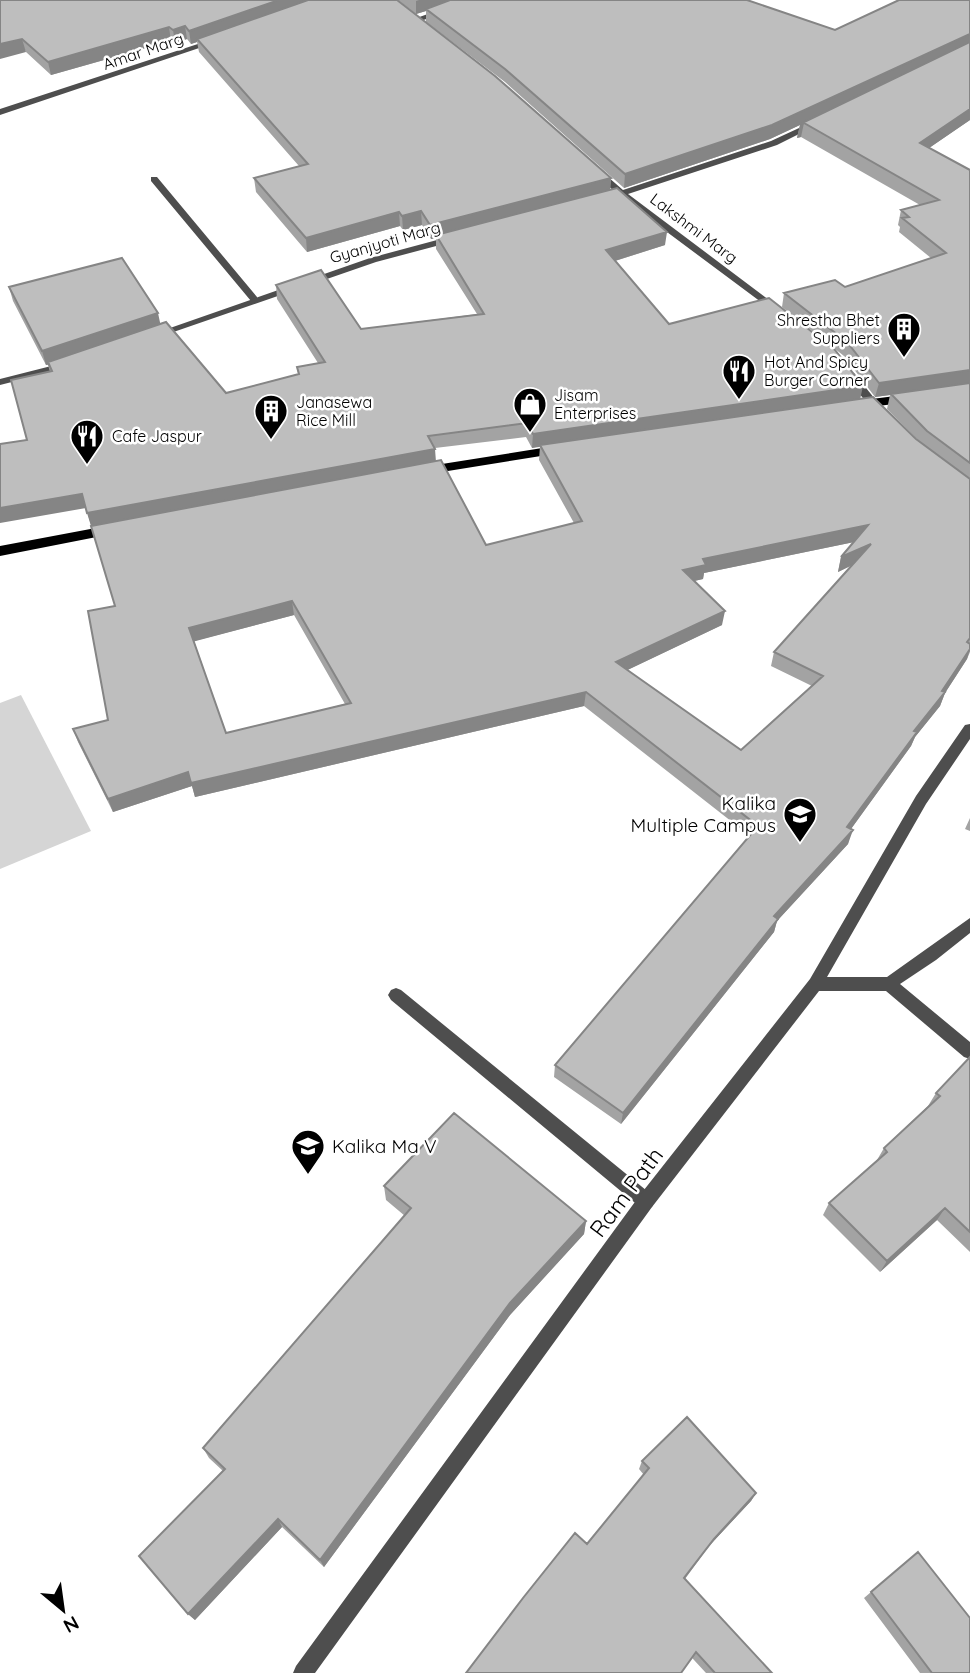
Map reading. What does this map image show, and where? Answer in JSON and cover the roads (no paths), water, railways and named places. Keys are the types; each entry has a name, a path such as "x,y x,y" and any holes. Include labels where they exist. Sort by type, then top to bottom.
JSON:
{"main road":[{"path":"845,407 931,396"},
{"path":"407,474 582,446"},
{"path":"0,551 133,526"}],"street":[{"path":"426,29 411,17 475,0"},
{"name":"Amar Marg","path":"0,112 218,40"},
{"path":"596,201 774,143 824,119"},
{"name":"Lakshmi Marg","path":"592,167 622,194 782,315"},
{"path":"154,179 254,299"},
{"name":"Gyanjyoti Marg","path":"139,341 373,260 465,236"},
{"path":"0,382 78,361"},
{"path":"846,371 871,403 890,421"},
{"name":"Ram Path","path":"303,1673 646,1201 816,984 921,800 970,729"},
{"path":"816,984 889,984 931,956 970,924"},
{"path":"889,984 970,1052"},
{"path":"396,995 646,1201"}],"place":[{"name":"Shrestha Bhet Suppliers","path":"904,359"},
{"name":"Hot And Spicy Burger Corner","path":"739,401"},
{"name":"Jisam Enterprises","path":"530,434"},
{"name":"Janasewa Rice Mill","path":"271,441"},
{"name":"Cafe Jaspur","path":"87,466"},
{"name":"Kalika Multiple Campus","path":"800,844"},
{"name":"Kalika Ma V","path":"308,1176"}]}
